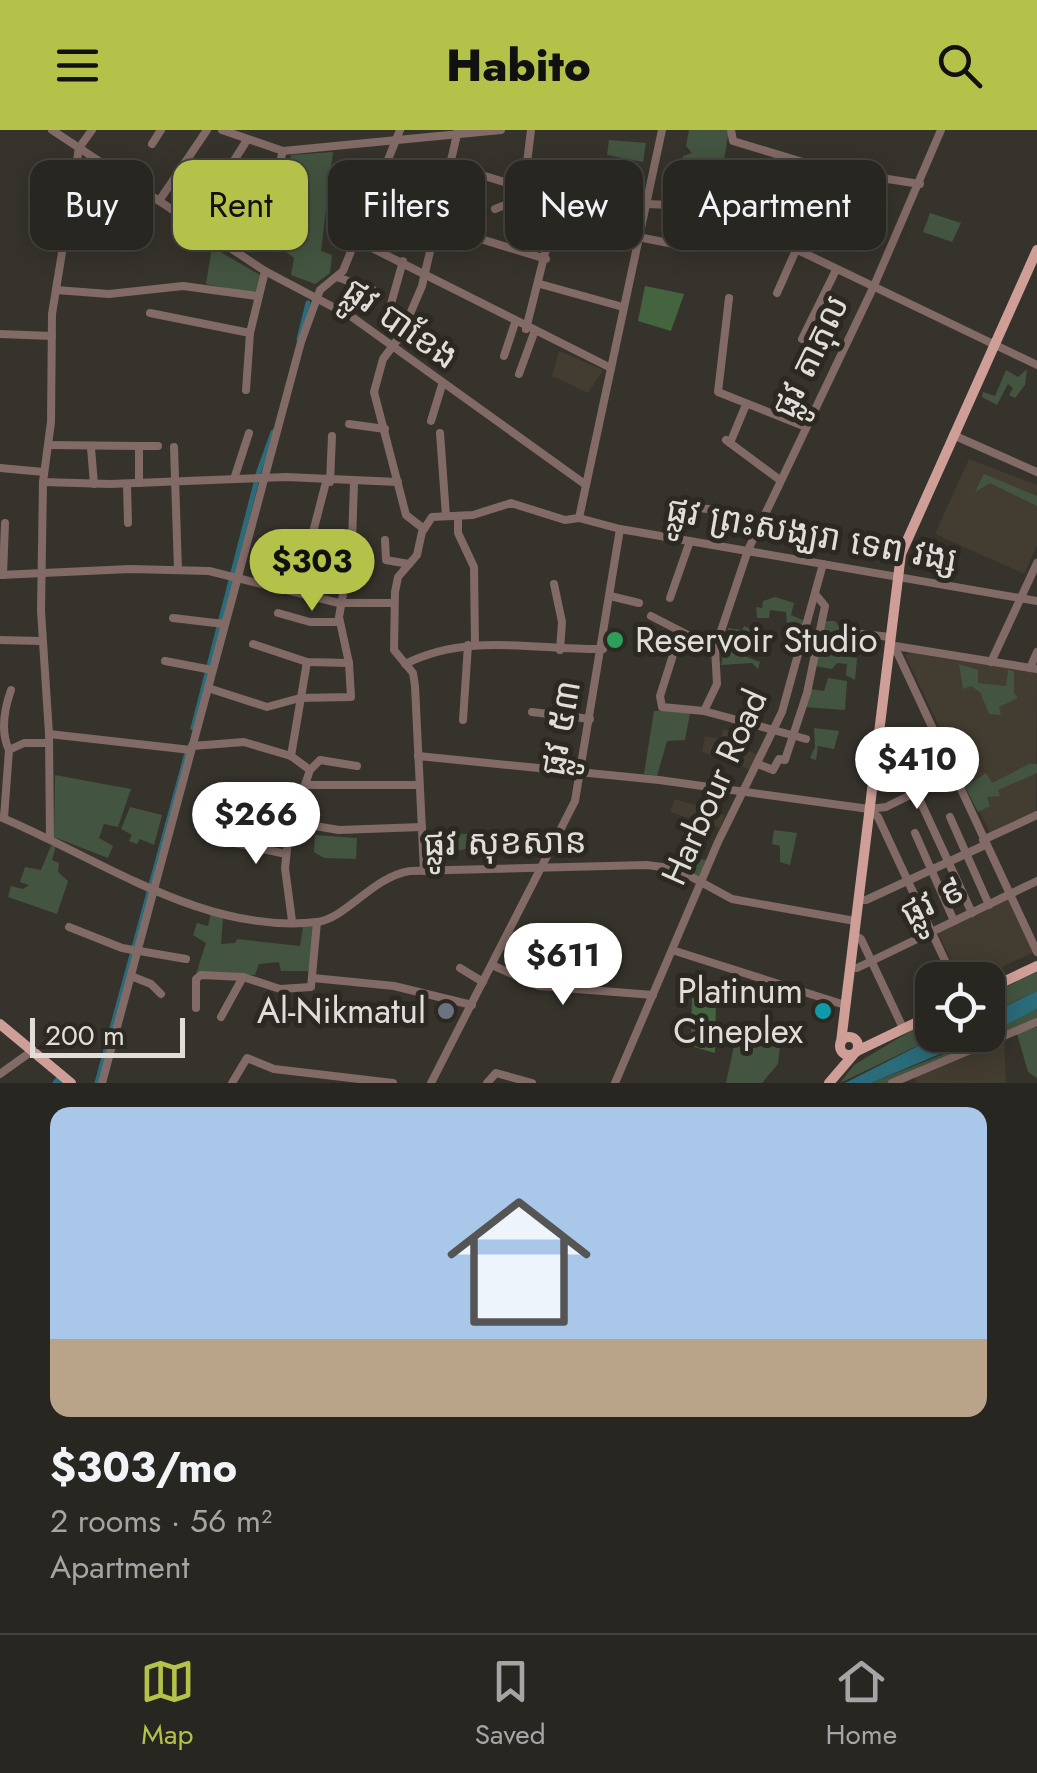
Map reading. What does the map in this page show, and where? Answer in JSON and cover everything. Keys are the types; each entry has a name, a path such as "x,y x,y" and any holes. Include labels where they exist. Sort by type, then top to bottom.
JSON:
{"main road":[{"path":"832,1079 845,1012 869,808 896,646 897,576 906,538 994,344 1033,270 1037,250"},
{"path":"1005,980 1037,966"},
{"path":"845,1012 858,1046"},
{"path":"832,1079 858,1046 915,1022"},
{"path":"0,1024 71,1083"},
{"path":"840,1045 846,1038 858,1046"}],"street":[{"name":"ផ្លូវ បាខែង","path":"52,130 173,210"},
{"path":"50,840 40,573 43,477 50,445 56,290 78,148 92,130"},
{"path":"152,144 161,130"},
{"path":"159,201 207,130"},
{"path":"222,130 283,151 399,133 501,130"},
{"path":"238,160 258,130"},
{"path":"528,160 531,130"},
{"path":"643,218 662,130"},
{"path":"731,130 733,141 829,170 920,184"},
{"name":"ផ្លូវ តាភុល","path":"704,711 716,684 715,649 748,550 873,288 941,130"},
{"path":"453,160 458,132"},
{"path":"388,160 399,133"},
{"path":"280,160 283,151"},
{"path":"495,209 505,203"},
{"path":"646,204 663,205"},
{"path":"485,240 546,258"},
{"name":"ផ្លូវ បាខែង","path":"233,250 390,345 586,485"},
{"path":"102,1083 131,976 134,950 208,688 209,669 259,478 316,298 337,277 351,250"},
{"path":"378,250 423,270 530,331 611,368"},
{"path":"424,871 416,686 394,650 394,603 396,581 417,555 424,529 407,518 374,392 390,345 410,318 429,250"},
{"path":"520,374 548,250"},
{"path":"580,518 636,250"},
{"path":"777,292 796,250 1037,366"},
{"path":"391,304 402,261"},
{"path":"246,390 250,333 265,270"},
{"path":"802,339 836,270"},
{"path":"337,277 373,290"},
{"path":"540,284 623,307"},
{"path":"56,290 109,294 182,286 257,296"},
{"path":"729,298 719,393 806,427"},
{"path":"150,313 250,333"},
{"path":"504,356 515,323"},
{"path":"0,334 52,336"},
{"path":"431,421 442,385"},
{"path":"745,407 728,441 780,480"},
{"path":"349,424 385,429"},
{"path":"440,432 446,516"},
{"path":"234,479 249,433"},
{"path":"953,435 1037,472"},
{"path":"298,590 328,482 332,436"},
{"path":"50,445 158,446"},
{"path":"139,446 139,483"},
{"path":"174,447 178,570"},
{"path":"92,448 94,484"},
{"path":"0,468 94,484 259,478 398,482"},
{"path":"208,688 268,708 300,698 350,698 349,663 339,622 339,603 352,542 354,482"},
{"path":"128,484 128,523"},
{"name":"ផ្លូវ ព្រះសង្ឃរា ទេព វង្ស","path":"424,529 434,516 458,516 511,503 565,520 580,518 620,529 1037,600"},
{"path":"676,538 686,507 708,509"},
{"path":"458,516 458,535 474,567 472,644 463,720"},
{"path":"4,523 2,575 178,570 234,574 339,603 394,603"},
{"name":"ផ្លូវ ៥៣","path":"431,1083 575,802 620,529"},
{"path":"385,540 385,559 409,564"},
{"path":"670,598 690,541"},
{"path":"992,662 1037,562"},
{"name":"Harbour Road","path":"615,1083 700,884 774,731 822,564"},
{"path":"554,584 562,622 560,650"},
{"path":"758,764 773,770 780,759 784,760 794,736 824,606 816,595"},
{"path":"610,596 639,603"},
{"path":"278,613 310,622 339,622"},
{"path":"651,616 715,649"},
{"path":"173,618 221,624"},
{"path":"854,633 896,646 1033,668 1037,652"},
{"path":"680,634 660,705 704,711 806,740"},
{"path":"0,640 42,641"},
{"path":"252,644 307,662 349,663"},
{"path":"404,664 472,644 603,649"},
{"path":"896,646 1037,952"},
{"path":"165,661 209,669"},
{"path":"291,756 307,662"},
{"path":"11,690 4,715 4,741 9,750 2,817 151,887 240,917 316,922 313,978 308,988 280,989 243,976 199,976 196,1008"},
{"path":"532,712 590,719"},
{"path":"9,750 49,738 189,748 244,742 291,756 310,770"},
{"path":"418,756 869,808 886,807 952,774"},
{"path":"292,921 286,854 291,824 308,785 310,770 319,760 357,766"},
{"path":"308,785 419,786"},
{"path":"916,792 972,913"},
{"path":"869,808 878,816 946,962"},
{"path":"237,813 352,830 422,827"},
{"path":"858,900 966,854 1037,816"},
{"path":"950,817 988,905"},
{"path":"915,833 954,921"},
{"path":"234,843 286,854"},
{"name":"ផ្លូវ សុខសាន","path":"316,922 386,878 424,871 545,865 661,866 732,898 856,921"},
{"name":"ផ្លូវ ៩","path":"850,967 872,961 1037,882"},
{"path":"69,927 134,950 186,960"},
{"path":"854,935 861,939 903,1028"},
{"path":"672,950 845,1012"},
{"path":"492,965 539,986 653,994"},
{"path":"460,968 484,982"},
{"path":"131,976 149,983 160,994"},
{"path":"221,1017 243,976"},
{"path":"313,978 394,986 472,1005"},
{"path":"892,1083 1037,1022"},
{"path":"0,1074 32,1051"},
{"path":"232,1083 246,1058 274,1070 393,1083"},
{"path":"269,1083 274,1070"},
{"path":"50,1083 59,1072"},
{"path":"486,1083 494,1073 532,1083"}],"shaded area":[{"path":"559,351 603,370 588,393 552,376"},
{"path":"969,459 1037,485 1037,545 1024,574 935,534"},
{"path":"912,651 1037,672 1036,811 990,833 905,655"},
{"path":"723,729 736,732 733,745 759,755 751,770 702,752 705,736 721,739"},
{"path":"675,799 725,815 720,828 670,812"},
{"path":"1008,898 1034,952 1005,966 1005,962 952,962 937,931"},
{"path":"969,1052 1005,1052 1006,1083 917,1083 914,1076"}],"green space":[{"path":"689,130 729,130 724,160 683,160 683,156 692,153 686,146"},
{"path":"609,140 646,143 643,162 607,155"},
{"path":"333,152 332,160 328,160 321,251 332,255 330,273 315,284 291,275 294,258 283,250 308,250 308,160 290,160 291,155"},
{"path":"930,213 961,223 952,242 923,232"},
{"path":"212,250 260,275 256,294 206,284"},
{"path":"645,286 684,294 671,331 638,321"},
{"path":"1027,369 1025,385 1015,398 1009,395 1013,388 1008,384 997,405 982,397 983,392 995,396 1006,370 1018,377"},
{"path":"984,474 1037,496 1037,506 990,483 975,492"},
{"path":"775,597 794,603 791,615 805,621 804,629 787,623 786,612 770,610 769,618 757,618 756,607 762,608 763,601"},
{"path":"824,621 835,621 843,633 842,656 857,658 855,680 846,675 847,664 837,663 832,669 815,666"},
{"path":"744,626 763,634 761,641 742,639 742,655 760,662 758,669 752,663 721,665 728,628 742,630"},
{"path":"959,664 978,670 978,683 1006,686 1008,670 1014,671 1014,693 1018,698 999,707 1001,715 989,714 980,692 971,686 963,689"},
{"path":"828,678 847,681 845,710 805,707 810,689 824,691"},
{"path":"654,711 690,713 685,740 667,741 657,776 644,774"},
{"path":"814,728 839,731 834,749 818,746 816,760 810,758 815,747"},
{"path":"1029,764 1037,764 1037,773 998,790 1000,796 987,797 990,806 978,812 965,787 986,773 992,783"},
{"path":"55,775 131,789 118,827 104,824 99,838 113,846 108,858 54,837"},
{"path":"130,807 162,815 154,845 140,839 137,844 129,841 132,835 121,829"},
{"path":"685,825 695,826 701,833 697,859 706,860 699,880 680,867 690,848 680,847"},
{"path":"774,830 797,833 790,865 780,862 780,846 772,844"},
{"path":"444,833 468,834 468,848 445,855"},
{"path":"315,835 357,838 356,859 324,858 314,852"},
{"path":"51,846 56,846 52,860 59,863 58,872 68,881 57,914 8,897 11,886 23,889 29,885 20,882 25,867 41,870"},
{"path":"211,913 223,917 221,944 235,943 237,939 300,946 303,927 316,926 311,971 281,971 279,962 259,964 255,975 196,974 206,943 193,935 197,923 208,926"},
{"path":"1037,972 1037,991 1005,1006 1005,987"},
{"path":"692,998 716,1000 715,1053 691,1046"},
{"path":"1037,1009 1037,1022 1005,1035 1005,1025"},
{"path":"738,1027 781,1035 778,1064 762,1083 726,1083"},
{"path":"1037,1027 1037,1078 1028,1072 1017,1034"},
{"path":"915,1028 915,1047 840,1083 854,1065"},
{"path":"949,1052 964,1052 888,1083 871,1083"}],"water":[{"path":"1037,991 1037,1009 1005,1025 1005,1007"},
{"path":"915,1048 915,1052 945,1052 871,1083 845,1083"}],"waterway":[{"path":"299,339 308,303"},
{"path":"258,474 273,432"},
{"path":"193,728 257,479"},
{"path":"97,1083 188,749"},
{"path":"55,1083 58,1079 62,1083"}],"place":[{"name":"Reservoir Studio","path":"615,640"},
{"name":"Al-Nikmatul","path":"446,1011"},
{"name":"Platinum Cineplex","path":"823,1011"}]}
